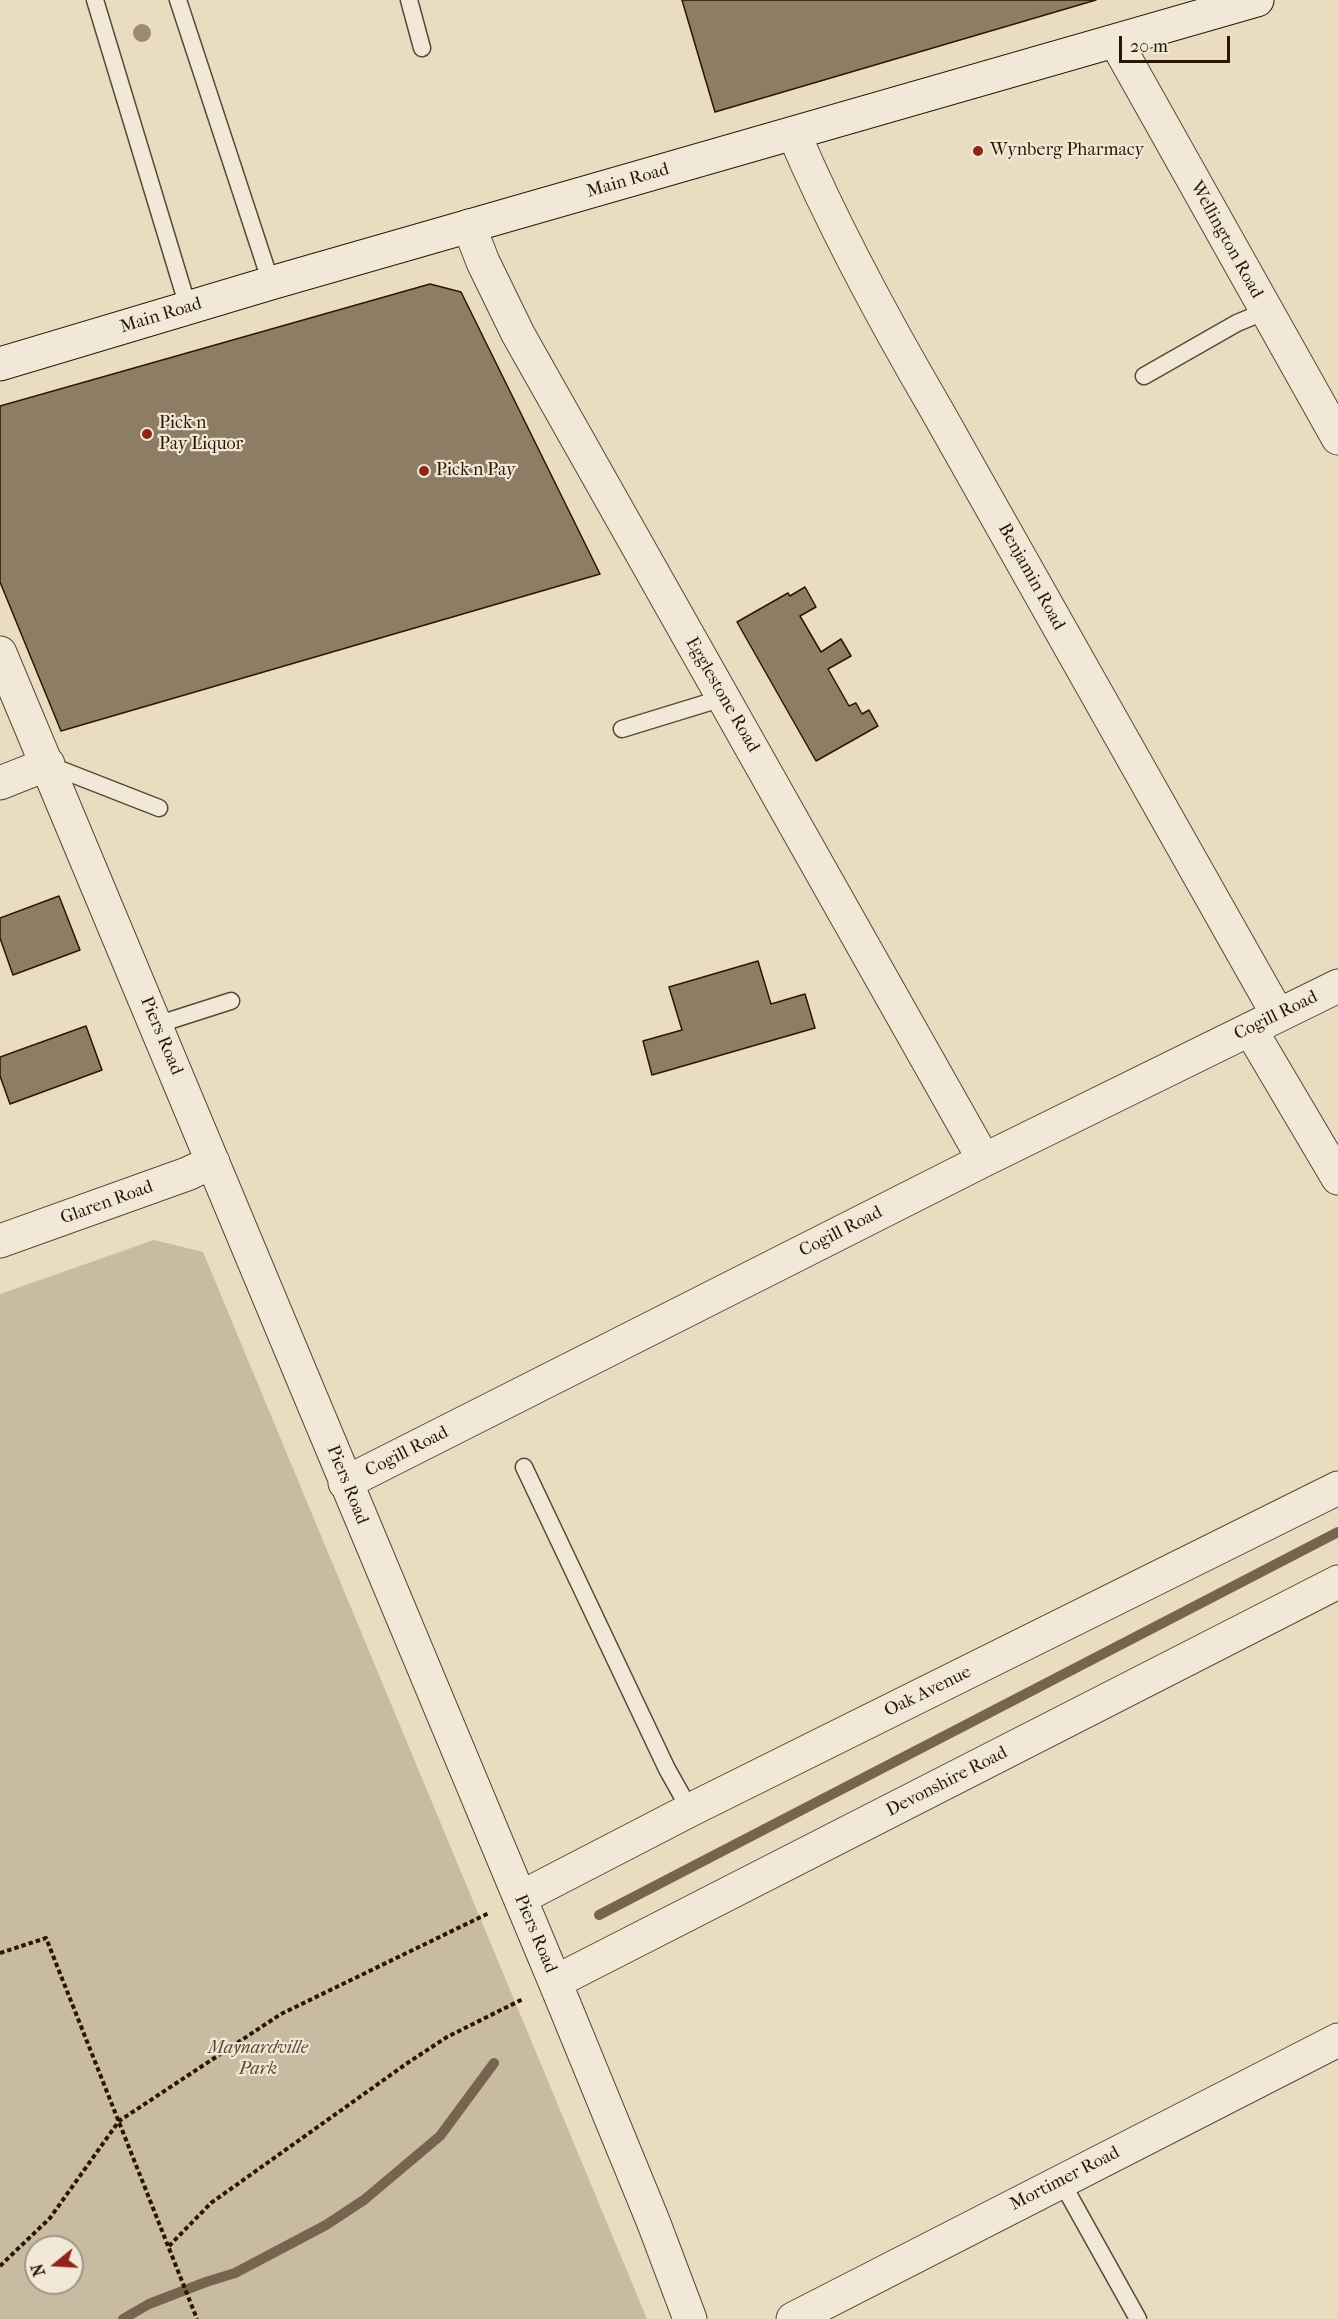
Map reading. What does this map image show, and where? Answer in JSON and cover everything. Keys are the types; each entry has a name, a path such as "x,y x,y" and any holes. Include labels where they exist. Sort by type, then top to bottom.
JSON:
{"street":[{"name":"Main Road","path":"0,364 469,226 794,135 1251,1"},
{"name":"Wellington Road","path":"1116,42 1338,438"},
{"name":"Benjamin Road","path":"794,135 821,198 884,320 1264,1022 1338,1178"},
{"name":"Egglestone Road","path":"469,226 483,262 518,334 984,1160"},
{"name":"Piers Road","path":"0,653 345,1483 543,1988 653,2221 690,2319"},
{"path":"0,783 48,764"},
{"name":"Cogill Road","path":"345,1483 984,1160 1338,986"},
{"name":"Glaren Road","path":"0,1241 187,1174 213,1162"},
{"name":"Oak Avenue","path":"508,1903 1338,1488"},
{"name":"Devonshire Road","path":"543,1988 1338,1582"},
{"name":"Mortimer Road","path":"794,2319 1338,2040"}],"lane":[{"path":"95,0 188,308"},
{"path":"178,0 271,284"},
{"path":"409,0 422,48"},
{"path":"1144,376 1237,322 1266,311"},
{"path":"622,729 723,698"},
{"path":"48,764 159,808"},
{"path":"156,1025 231,1001"},
{"path":"524,1467 667,1769 690,1810"},
{"path":"1061,2181 1138,2319"}],"path":[{"path":"0,2266 50,2218 118,2121 281,2014 508,1903"},
{"path":"0,1953 46,1938 197,2319"},
{"path":"169,2246 211,2203 406,2064 447,2037 543,1988"}],"green space":[{"name":"Maynardville Park","path":"154,1240 203,1252 647,2319 0,2319 0,1294"}],"building":[{"path":"682,0 1096,0 715,112"},
{"path":"430,284 461,292 600,574 61,731 0,582 0,406"},
{"path":"805,587 816,607 800,616 821,652 841,639 851,656 828,669 849,706 856,703 862,714 869,710 878,726 816,761 737,622 788,593 790,596"},
{"path":"59,896 80,950 13,975 0,938 0,918"},
{"path":"758,961 771,1004 805,994 815,1028 652,1075 643,1041 682,1030 669,987"},
{"path":"86,1026 102,1070 10,1104 0,1076 0,1057"}],"waterway":[{"path":"599,1915 1338,1532"},
{"path":"123,2319 149,2304 235,2273 326,2225 364,2200 440,2136 494,2063"}],"place":[{"name":"Wynberg Pharmacy","path":"978,151"},
{"name":"Pick n Pay Liquor","path":"147,434"},
{"name":"Pick n Pay","path":"424,471"}]}
